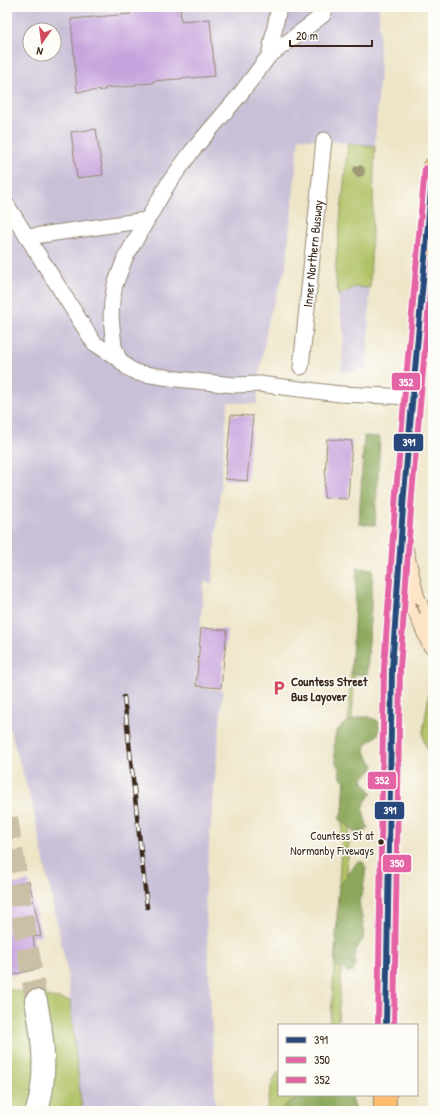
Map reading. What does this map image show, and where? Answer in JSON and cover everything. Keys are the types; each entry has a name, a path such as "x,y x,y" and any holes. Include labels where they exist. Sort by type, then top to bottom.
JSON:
{"main road":[{"path":"386,1024 392,669 413,397 433,169"},
{"path":"401,548 414,597 433,643"},
{"path":"385,1096 385,1111"}],"street":[{"path":"36,1001 42,1031 44,1064 42,1096 38,1111"}],"lane":[{"path":"269,56 279,7"},
{"path":"326,7 322,14 269,56 238,97 192,150 168,184 122,264 115,285 111,317 114,347 120,359 128,368 138,374 234,385 259,384 340,394 413,397"},
{"name":"Inner Northern Busway","path":"301,367 324,140"},
{"path":"7,205 94,343 120,359"},
{"path":"27,237 146,220"}],"shaded area":[{"path":"7,7 379,7 380,68 375,146 299,138 286,267 268,321 257,404 228,402 212,583 204,582 195,687 223,690 205,890 216,1111 82,1111 67,971 32,804 7,720"},
{"path":"355,287 370,288 367,368 341,373 344,336 338,296"}],"green space":[{"path":"348,143 375,146 370,288 355,287 338,296 335,272"},
{"path":"364,436 380,437 375,525 359,524"},
{"path":"357,568 373,569 367,675 351,674"},
{"path":"352,655 356,655 348,781 350,821 338,1024 329,1024 332,1004"},
{"path":"429,694 433,694 433,759 424,742 423,732"},
{"path":"361,717 369,717 378,721 379,727 378,735 369,742 365,748 365,752 374,765 372,770 363,779 372,793 365,802 363,809 368,828 363,831 353,832 348,825 340,821 340,816 343,811 345,781 340,777 334,750 334,742 335,736 341,726"},
{"path":"358,861 363,862 366,868 363,891 359,902 364,928 363,939 355,951 355,966 353,971 347,972 341,967 335,966 339,885"},
{"path":"7,989 70,1001 82,1111 7,1111"},
{"path":"278,1072 278,1096 334,1096 333,1111 267,1111 270,1090"},
{"path":"352,1096 352,1101 357,1111 281,1111 291,1101 301,1097"}],"building":[{"path":"151,7 180,7 181,21 210,19 215,76 153,81 153,83 135,84 135,86 77,92 71,19 130,14 130,11 151,9"},
{"path":"96,129 103,175 77,178 71,132"},
{"path":"231,415 253,416 247,481 225,479"},
{"path":"327,439 352,441 348,499 324,498"},
{"path":"201,628 227,630 221,688 196,686"},
{"path":"29,881 41,936 33,937 38,969 7,976 7,886"}],"tunnel":[{"path":"7,818 36,1001"}],"railway":[{"path":"124,697 147,907"}],"transit line":[{"name":"352","path":"378,1024 384,668 396,492 425,168"},
{"name":"391","path":"386,1024 392,669 404,493 433,169"},
{"name":"350","path":"394,1024 400,669 412,494 433,259"}],"place":[{"name":"Countess Street Bus Layover","path":"279,688"},
{"name":"Countess St at Normanby Fiveways","path":"381,842"}]}
